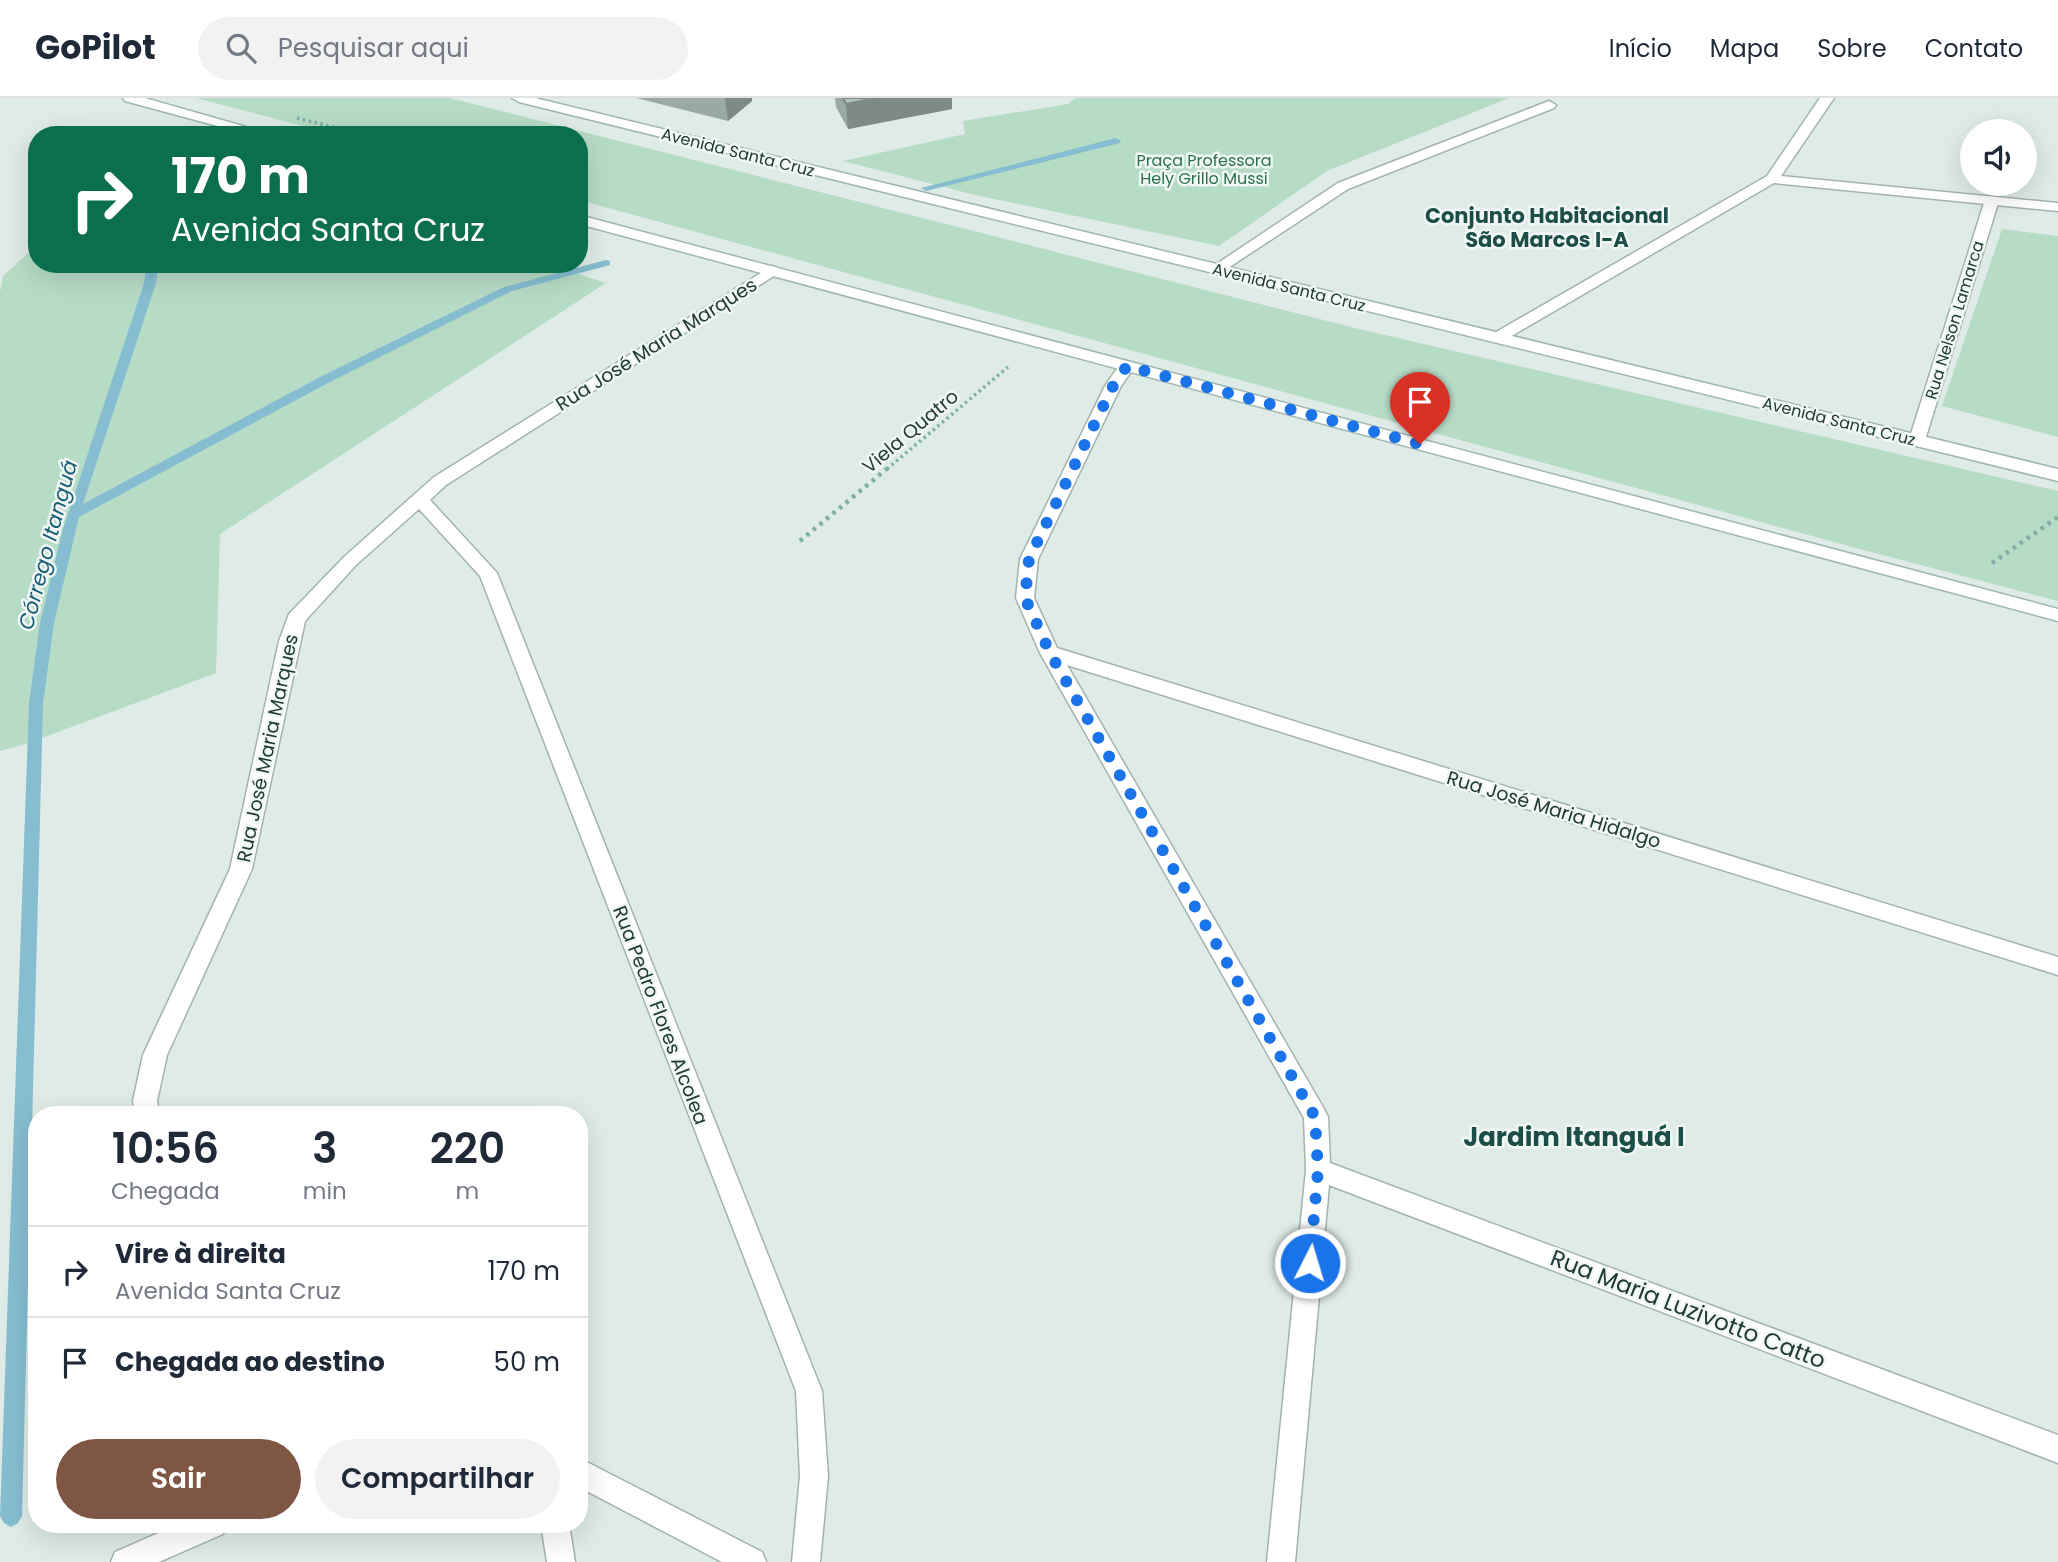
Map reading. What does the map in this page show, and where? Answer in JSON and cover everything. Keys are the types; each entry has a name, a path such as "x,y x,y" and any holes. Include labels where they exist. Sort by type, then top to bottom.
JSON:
{"street":[{"path":"130,98 234,126"},
{"name":"Avenida Santa Cruz","path":"519,98 2058,475"},
{"path":"1497,338 1772,179 1827,98"},
{"path":"1217,269 1343,186 1549,105"},
{"path":"1772,179 2058,207"},
{"name":"Rua Nelson Lamarca","path":"1917,440 1992,200"},
{"path":"588,221 2058,615"},
{"name":"Rua José Maria Marques","path":"146,1106 155,1055 242,869 289,641 296,619 350,561 440,481 772,271"},
{"path":"1127,366 1113,386 1029,559 1025,598 1050,653 1315,1117 1318,1170 1281,1562"},
{"name":"Rua Pedro Flores Alcolea","path":"419,499 488,573 809,1391 814,1476 806,1562"},
{"name":"Rua José Maria Hidalgo","path":"1050,653 2058,966"},
{"name":"Rua Maria Luzivotto Catto","path":"1318,1170 2058,1449"},
{"path":"588,1477 752,1562"},
{"path":"125,1562 192,1533"},
{"path":"556,1533 561,1562"}],"path":[{"name":"Viela Quatro","path":"800,541 1038,342"}],"green space":[{"path":"196,98 450,98 560,126 303,126"},
{"name":"Praça Professora Hely Grillo Mussi","path":"1075,98 1509,98 1327,171 1219,246 975,195 843,161 965,134 963,121 1068,104"},
{"path":"588,133 1355,328 2058,491 2058,601 588,202"},
{"path":"2002,229 2058,236 2058,437 1942,406"},
{"path":"28,253 28,273 575,273 606,283 220,534 216,673 26,744 0,751 0,292 3,276"}],"building":[{"path":"843,98 875,98 846,104"}],"waterway":[{"path":"926,188 1116,141"},
{"path":"588,268 606,263"},
{"name":"Córrego Itanguá","path":"11,1516 36,703 47,623 69,529 152,273"},
{"path":"75,514 324,380 508,289 568,273"}],"district":[{"name":"Conjunto Habitacional São Marcos I-A","path":"1547,228"},
{"name":"Jardim Itanguá I","path":"1574,1137"}],"route":[{"path":"1310,1263 1318,1170 1315,1117 1050,653 1025,598 1029,559 1113,386 1127,366 1420,444"}]}
